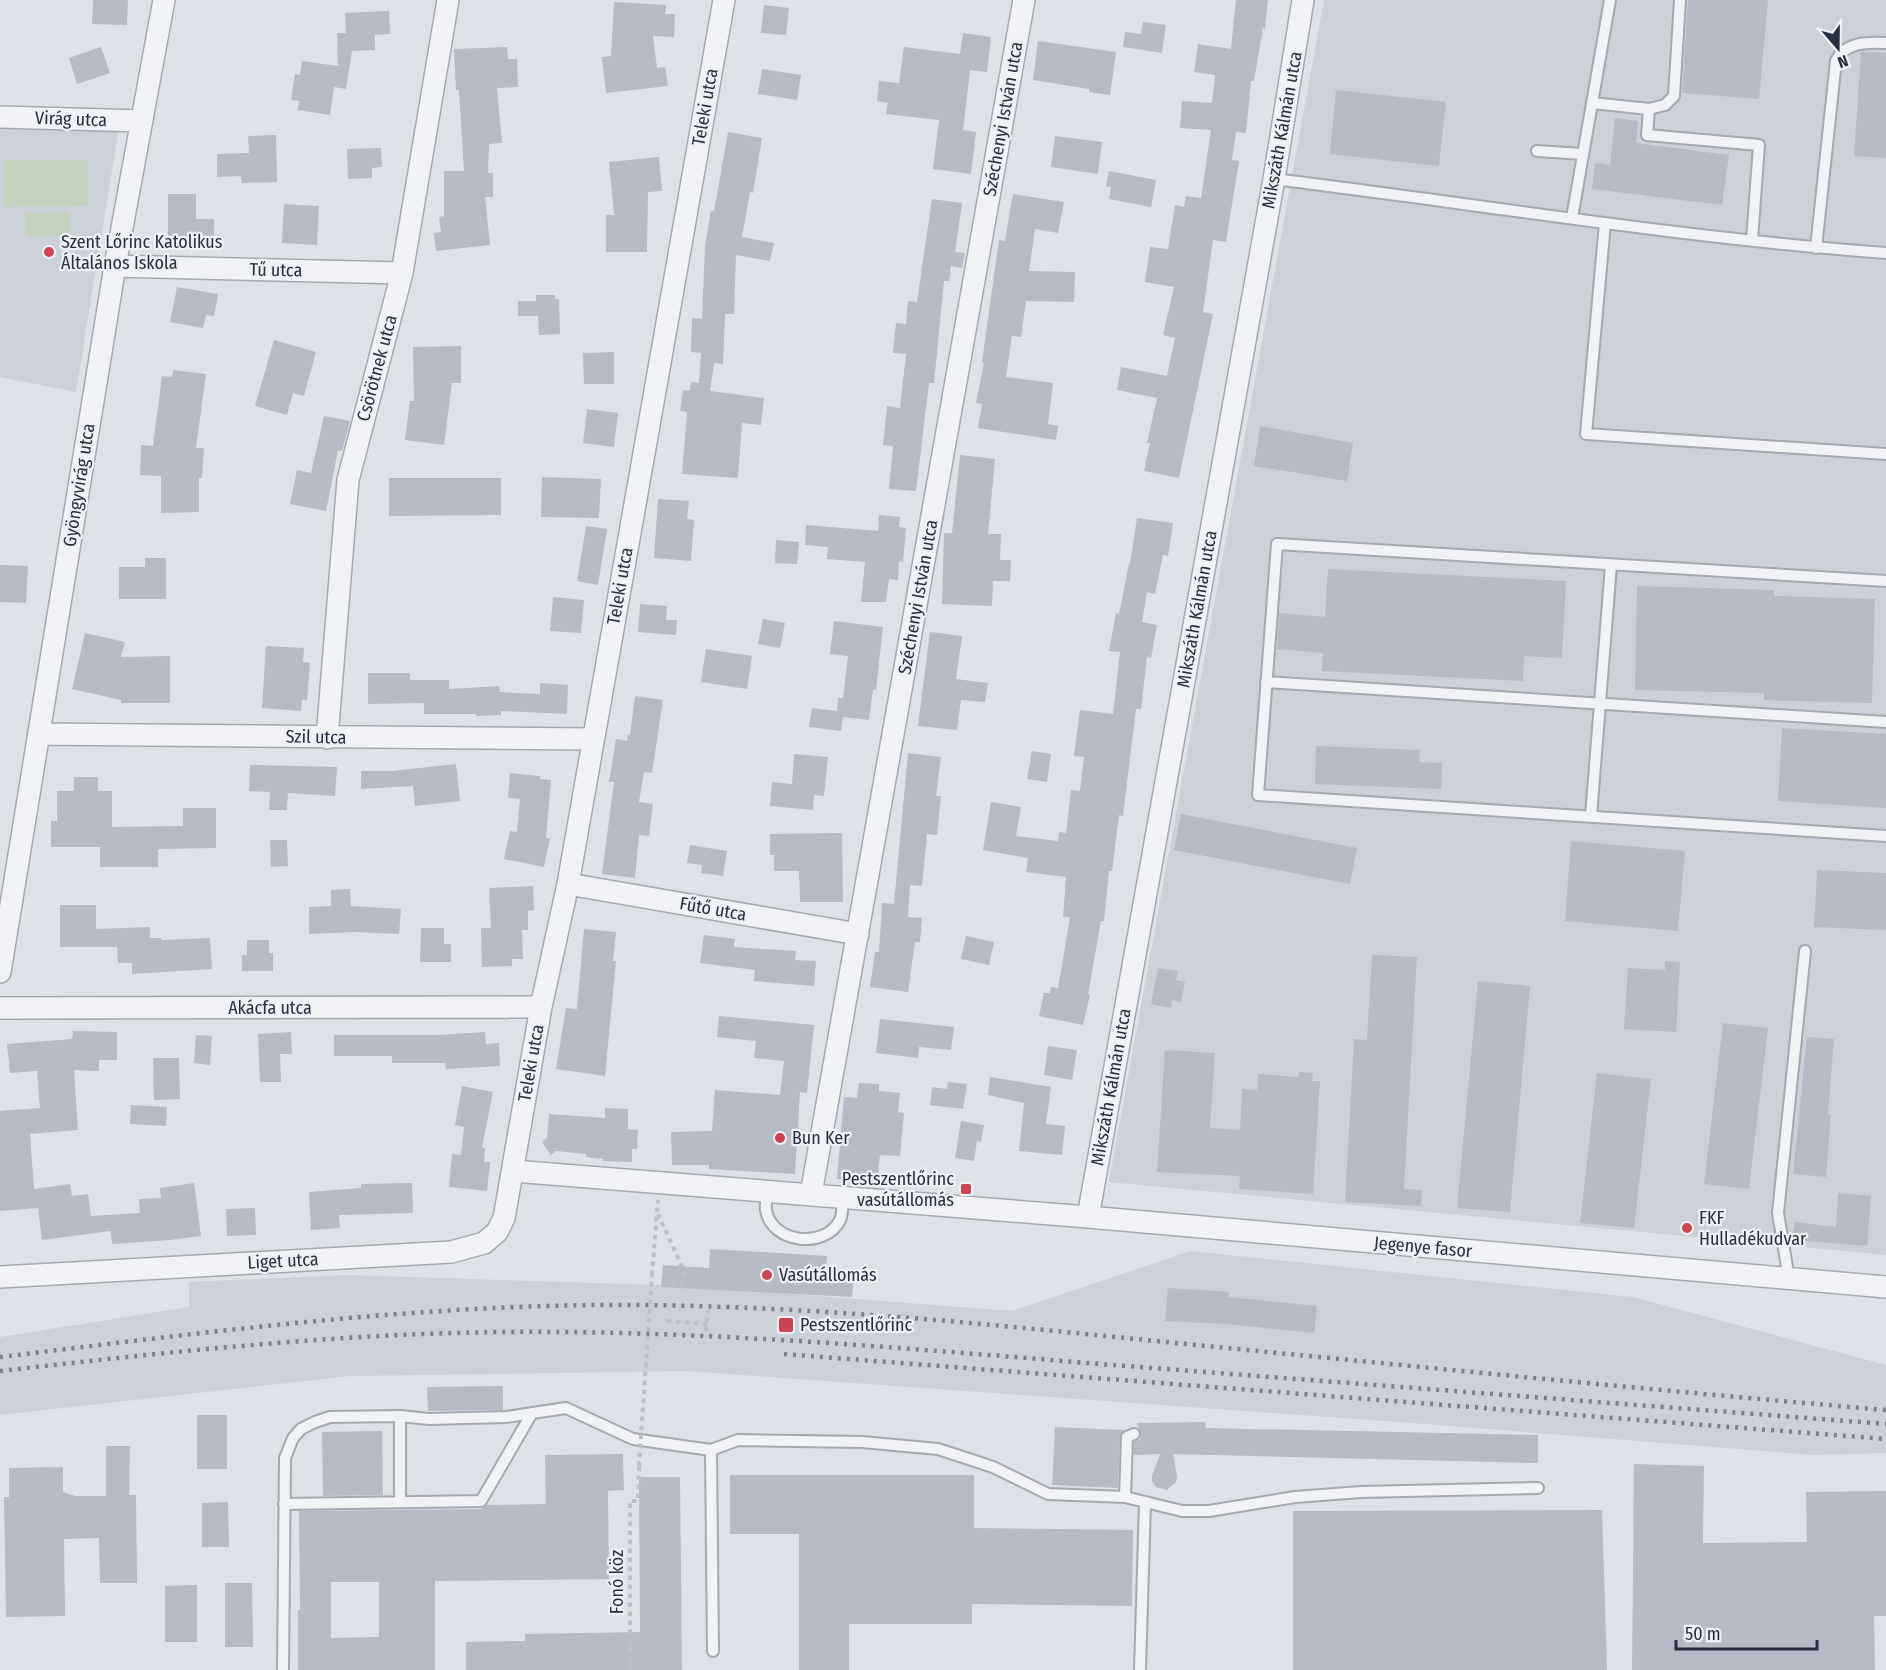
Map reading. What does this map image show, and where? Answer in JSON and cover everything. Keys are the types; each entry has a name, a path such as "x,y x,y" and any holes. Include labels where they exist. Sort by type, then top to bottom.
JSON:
{"street":[{"name":"Gyöngyvirág utca","path":"0,972 6,905 39,734 115,266 164,0"},
{"name":"Csörötnek utca","path":"327,738 348,480 402,273 448,0"},
{"name":"Teleki utca","path":"513,1171 541,1007 568,884 724,0"},
{"name":"Széchenyi István utca","path":"811,1194 1024,0"},
{"name":"Mikszáth Kálmán utca","path":"1088,1218 1274,179 1303,0"},
{"name":"Virág utca","path":"0,117 142,121"},
{"name":"Tű utca","path":"115,266 402,273"},
{"name":"Szil utca","path":"39,734 592,739"},
{"name":"Fűtő utca","path":"568,884 858,934"},
{"name":"Akácfa utca","path":"0,1008 541,1007"},
{"name":"Jegenye fasor","path":"513,1171 660,1181 1886,1287"},
{"name":"Liget utca","path":"0,1277 451,1252 466,1249 484,1243 501,1226 513,1171"}],"lane":[{"path":"1572,218 1610,0"},
{"path":"1592,103 1649,108 1665,105 1674,96 1680,0"},
{"path":"1816,248 1836,61 1840,52 1849,47 1869,42 1886,44"},
{"path":"1649,108 1647,135 1759,145 1752,240"},
{"path":"1537,151 1583,154"},
{"path":"1274,179 1605,223 1816,248 1886,253"},
{"path":"1605,223 1586,434 1886,454"},
{"path":"1886,581 1277,544 1258,795 1886,836"},
{"path":"1591,816 1611,565"},
{"path":"1266,682 1886,722"},
{"path":"1789,1279 1778,1213 1805,951"},
{"path":"768,1191 766,1210 775,1227 789,1237 812,1240 828,1234 840,1220 843,1197"},
{"path":"282,1670 285,1458 293,1438 301,1429 330,1417 506,1418 566,1408 633,1439 711,1450 738,1440 862,1442 938,1449 993,1467 1048,1494 1125,1497 1176,1510 1197,1512 1295,1497 1361,1492 1539,1488"},
{"path":"284,1504 482,1501 532,1413"},
{"path":"399,1502 400,1416"},
{"path":"1125,1497 1127,1437 1134,1434"},
{"path":"711,1450 713,1651"},
{"path":"1140,1670 1145,1502"}],"path":[{"path":"660,1181 657,1213 684,1271 681,1283 669,1283"},
{"name":"Fonó köz","path":"630,1670 630,1501 638,1501 657,1213"},
{"path":"706,1331 708,1310"},
{"path":"667,1321 707,1324"}],"shaded area":[{"path":"1324,0 1886,0 1886,1255 1109,1182"},
{"name":"Szent Lőrinc Katolikus Általános Iskola","path":"0,126 119,127 76,392 0,377"},
{"path":"1190,1251 1633,1297 1886,1365 1886,1453 1814,1455 1412,1423 687,1371 351,1376 0,1415 0,1337 189,1307 189,1282 348,1275 688,1286 1012,1311"}],"green space":[{"path":"4,160 88,160 89,206 4,207"},
{"path":"69,211 71,235 26,237 25,214"}],"building":[{"path":"93,0 128,0 127,25 92,24"},
{"path":"1236,0 1268,0 1265,29 1263,28 1254,81 1251,81 1246,133 1236,132 1232,160 1239,161 1226,242 1213,240 1203,312 1213,314 1179,478 1144,471 1150,443 1147,443 1157,398 1117,390 1121,367 1167,376 1175,338 1163,335 1174,287 1145,282 1150,247 1168,249 1175,205 1184,207 1186,196 1201,198 1211,130 1180,128 1182,101 1212,103 1215,75 1194,72 1198,44 1231,49"},
{"path":"1688,0 1768,0 1759,99 1682,93"},
{"path":"614,2 666,5 665,14 675,14 674,37 653,36 657,68 665,67 668,86 606,93 602,57 611,56"},
{"path":"764,5 789,8 786,35 761,33"},
{"path":"389,11 390,34 375,35 375,50 352,51 346,89 334,87 330,115 298,110 299,101 291,100 295,74 300,75 302,61 338,66 337,33 346,33 345,13"},
{"path":"1143,22 1166,25 1162,53 1123,47 1125,32 1141,34"},
{"path":"963,33 991,37 987,72 970,70 963,130 976,132 971,174 933,169 939,120 886,114 888,103 877,101 879,81 899,83 904,47 960,54"},
{"path":"1038,41 1116,52 1110,95 1089,92 1089,89 1033,80"},
{"path":"101,47 110,73 77,84 69,58"},
{"path":"507,47 508,59 517,59 518,87 497,88 502,143 489,144 488,173 493,173 493,197 485,197 490,245 436,251 434,233 441,232 439,217 444,216 444,171 464,171 454,49"},
{"path":"1861,52 1886,53 1886,158 1854,156"},
{"path":"762,69 801,75 797,100 758,94"},
{"path":"1336,90 1446,102 1439,166 1330,154"},
{"path":"1615,118 1638,121 1636,143 1729,155 1722,205 1592,189 1595,163 1610,165"},
{"path":"728,132 762,138 753,193 750,192 742,237 774,243 770,261 736,255 734,314 725,314 723,364 714,363 710,391 764,398 761,425 742,423 738,478 682,474 687,412 680,411 683,390 690,391 691,382 699,383 701,353 691,352 692,318 702,319 705,246 711,211 714,211"},
{"path":"276,135 277,182 242,183 241,176 217,177 217,154 249,153 248,136"},
{"path":"1055,136 1102,142 1098,174 1051,167"},
{"path":"381,148 382,167 372,168 372,178 348,179 347,149"},
{"path":"659,157 662,191 648,192 647,252 606,252 606,215 614,215 609,162"},
{"path":"1109,171 1156,180 1151,207 1109,199 1111,187 1106,186"},
{"path":"168,194 196,194 196,219 214,219 214,242 168,241"},
{"path":"1013,194 1064,202 1058,233 1035,229 1029,271 1075,272 1074,302 1026,301 1021,337 1012,336 1006,377 1053,383 1048,424 1058,426 1056,440 978,428 982,404 976,403 984,363 982,362 999,240 1005,241"},
{"path":"932,199 962,203 955,252 965,253 962,268 951,266 949,281 944,281 934,383 929,383 916,491 889,489 893,446 883,445 887,406 900,408 906,354 893,353 896,323 906,324 908,301 917,302"},
{"path":"284,204 319,206 317,245 282,243"},
{"path":"177,287 218,294 214,316 206,315 203,328 170,322"},
{"path":"536,295 555,295 555,299 559,299 560,334 539,335 538,316 518,316 518,301 536,301"},
{"path":"274,340 316,352 304,396 293,393 287,415 255,406"},
{"path":"461,346 461,383 452,383 444,445 405,440 410,401 414,401 413,347"},
{"path":"614,352 614,384 584,384 583,353"},
{"path":"173,370 206,374 196,448 204,448 202,478 199,478 199,512 161,513 161,476 140,475 141,445 153,446 162,376 172,377"},
{"path":"587,409 618,413 614,447 583,443"},
{"path":"324,416 350,421 342,451 338,450 326,511 290,504 297,470 311,473"},
{"path":"1260,426 1353,443 1347,481 1254,466"},
{"path":"960,455 995,459 988,534 1001,534 1000,560 1011,560 1010,581 993,581 992,606 942,604 944,533 952,533"},
{"path":"542,477 601,479 599,518 541,517"},
{"path":"389,478 501,478 501,515 389,516"},
{"path":"658,499 689,501 687,519 694,520 691,561 654,558"},
{"path":"879,515 900,517 899,527 906,528 903,562 899,561 898,580 889,579 886,602 861,602 865,562 827,559 828,547 805,545 806,525 878,531"},
{"path":"1137,518 1173,523 1168,556 1163,555 1155,594 1147,592 1142,622 1157,625 1151,658 1147,657 1141,709 1136,709 1123,816 1119,815 1112,871 1109,871 1104,921 1101,921 1083,1025 1039,1016 1044,993 1050,993 1051,987 1058,988 1070,917 1063,917 1066,877 1026,872 1028,858 983,850 991,802 1021,807 1016,836 1058,841 1059,832 1066,833 1071,790 1080,791 1084,757 1074,756 1080,710 1113,714 1120,652 1109,651 1116,613 1119,614 1130,564"},
{"path":"586,526 607,529 598,585 577,581"},
{"path":"776,540 799,542 797,564 775,563"},
{"path":"145,558 166,558 166,599 119,599 119,567 145,567"},
{"path":"0,565 28,566 26,603 0,602"},
{"path":"1328,569 1566,581 1562,658 1524,656 1523,681 1322,671 1323,653 1277,649 1279,613 1325,617"},
{"path":"1637,586 1774,590 1774,596 1875,599 1872,703 1764,700 1764,693 1635,690"},
{"path":"553,597 584,600 581,633 550,631"},
{"path":"640,604 667,606 666,620 677,620 676,635 638,632"},
{"path":"763,619 785,623 780,648 758,644"},
{"path":"834,621 883,627 876,690 873,689 869,720 843,717 841,731 809,727 812,708 837,711 838,698 843,698 848,656 830,654"},
{"path":"930,632 962,636 956,679 988,683 985,702 961,700 957,730 918,726"},
{"path":"85,633 125,642 121,657 170,656 170,703 121,703 121,700 72,689"},
{"path":"266,646 304,648 303,662 310,663 307,700 302,700 301,711 262,708"},
{"path":"706,649 752,656 747,689 701,682"},
{"path":"368,673 410,673 410,680 449,680 449,689 499,686 500,692 540,694 540,683 568,685 567,714 501,711 501,715 476,716 476,714 424,714 424,703 368,704"},
{"path":"635,696 663,700 652,773 644,772 639,802 653,804 649,836 639,835 635,878 602,874 614,782 609,782 616,739 627,741 630,735"},
{"path":"1782,728 1886,734 1886,808 1778,801"},
{"path":"1316,746 1420,750 1419,762 1442,763 1441,789 1315,784"},
{"path":"1032,751 1051,754 1047,782 1027,779"},
{"path":"908,753 941,757 936,796 941,796 937,835 927,834 922,886 910,885 908,917 922,918 920,942 915,942 908,992 870,987 875,952 879,952 882,903 894,904"},
{"path":"794,754 828,757 824,796 814,795 813,810 770,806 772,782 792,784"},
{"path":"456,764 460,801 415,806 413,786 361,789 361,771 392,771"},
{"path":"250,765 337,767 335,796 288,793 287,810 269,810 270,792 249,791"},
{"path":"510,773 540,776 540,779 551,780 546,838 550,838 544,867 504,859 510,831 517,832 520,799 508,798"},
{"path":"74,777 98,777 98,791 112,791 112,827 183,826 183,808 216,808 216,848 158,849 158,867 100,867 100,847 51,847 51,821 57,821 57,791 74,791"},
{"path":"1181,814 1357,848 1350,884 1174,850"},
{"path":"842,833 843,902 800,902 799,871 774,871 774,855 770,855 770,834"},
{"path":"270,840 287,840 288,866 271,867"},
{"path":"1571,841 1685,851 1678,931 1565,921"},
{"path":"690,845 727,851 723,876 701,873 702,865 687,863"},
{"path":"1817,870 1886,873 1886,930 1814,927"},
{"path":"533,886 534,910 528,911 528,930 522,930 523,959 512,959 512,966 482,967 481,928 491,928 489,888"},
{"path":"350,889 351,906 401,909 399,934 353,932 309,934 309,907 331,906 331,890"},
{"path":"60,905 96,905 96,929 150,927 150,938 161,938 161,940 210,938 212,969 132,974 132,963 118,963 117,947 60,947"},
{"path":"421,928 444,928 444,944 451,944 451,962 420,962"},
{"path":"584,929 616,932 613,961 616,961 605,1076 556,1069 566,1008 577,1009"},
{"path":"704,935 735,939 734,947 796,951 795,960 816,961 814,986 754,981 755,970 700,963"},
{"path":"966,936 994,942 989,965 961,959"},
{"path":"247,940 269,940 269,953 273,953 273,971 242,971 242,955 247,955"},
{"path":"1372,955 1417,957 1404,1189 1422,1190 1421,1206 1345,1202 1354,1039 1367,1040"},
{"path":"1665,961 1680,962 1676,1032 1624,1029 1628,968 1665,970"},
{"path":"1158,968 1178,971 1176,980 1185,982 1181,1002 1172,1000 1171,1008 1151,1004"},
{"path":"1478,981 1530,986 1510,1212 1457,1208"},
{"path":"719,1016 814,1025 807,1093 800,1092 795,1174 709,1169 709,1165 672,1165 671,1132 712,1131 715,1090 780,1095 784,1061 754,1058 756,1041 717,1037"},
{"path":"880,1019 954,1027 951,1050 919,1047 918,1058 876,1053"},
{"path":"1723,1023 1768,1028 1749,1189 1704,1184"},
{"path":"73,1031 117,1032 117,1060 99,1060 99,1071 74,1070 78,1130 30,1134 34,1189 70,1184 72,1196 88,1194 91,1216 140,1213 139,1199 161,1198 160,1188 194,1183 201,1236 112,1244 111,1231 42,1240 38,1208 0,1211 0,1111 40,1108 37,1071 10,1073 7,1044 72,1039"},
{"path":"291,1032 292,1054 280,1054 281,1082 260,1082 258,1034"},
{"path":"485,1032 486,1044 499,1043 500,1066 446,1069 445,1063 392,1063 392,1056 334,1056 334,1035 438,1035"},
{"path":"196,1035 212,1036 210,1065 194,1063"},
{"path":"1807,1037 1834,1039 1826,1177 1793,1174"},
{"path":"1048,1046 1077,1050 1072,1080 1044,1075"},
{"path":"1165,1050 1215,1053 1210,1128 1240,1130 1242,1089 1257,1090 1258,1074 1298,1077 1299,1072 1313,1073 1312,1081 1320,1081 1313,1194 1239,1189 1240,1176 1157,1172"},
{"path":"153,1058 179,1058 180,1099 154,1100"},
{"path":"1597,1073 1651,1079 1634,1228 1580,1223"},
{"path":"990,1077 1051,1087 1046,1124 1065,1126 1062,1155 1019,1151 1024,1103 988,1095"},
{"path":"948,1082 967,1084 963,1109 930,1105 932,1087 947,1089"},
{"path":"859,1083 879,1084 879,1091 900,1093 898,1112 904,1113 900,1156 880,1155 877,1182 837,1179 844,1097 857,1098"},
{"path":"462,1086 493,1092 482,1147 485,1148 484,1162 490,1162 487,1191 449,1187 452,1154 461,1155 464,1127 455,1125"},
{"path":"131,1105 167,1107 166,1126 130,1124"},
{"path":"605,1108 628,1109 628,1129 638,1130 637,1149 632,1149 632,1162 603,1161 603,1159 586,1157 586,1154 556,1151 551,1155 542,1142 547,1138 549,1114 605,1118"},
{"path":"961,1121 984,1125 981,1142 977,1141 974,1161 955,1158"},
{"path":"412,1183 413,1213 339,1215 340,1228 311,1230 309,1192 361,1188 361,1184"},
{"path":"1838,1193 1871,1196 1867,1246 1792,1240 1795,1222 1836,1227"},
{"path":"255,1208 256,1235 227,1236 226,1209"},
{"path":"710,1249 827,1256 826,1270 854,1271 852,1297 661,1287 663,1265 709,1268"},
{"path":"1168,1288 1229,1292 1229,1297 1317,1306 1314,1333 1227,1324 1165,1321"},
{"path":"503,1386 503,1410 428,1411 427,1387"},
{"path":"197,1415 227,1415 227,1469 197,1469"},
{"path":"1205,1422 1206,1428 1538,1435 1538,1463 1173,1454 1176,1482 1167,1490 1156,1487 1152,1476 1160,1454 1134,1455 1134,1442 1140,1439 1141,1434 1137,1423"},
{"path":"1055,1427 1124,1430 1120,1437 1118,1488 1052,1485"},
{"path":"382,1431 383,1495 323,1496 322,1432"},
{"path":"106,1446 130,1446 129,1495 136,1495 137,1583 100,1583 99,1538 64,1539 65,1616 6,1617 4,1497 9,1497 9,1468 63,1467 63,1492 75,1496 106,1496"},
{"path":"623,1454 624,1490 608,1491 609,1579 435,1581 435,1670 298,1670 299,1511 481,1509 487,1505 546,1504 545,1455","holes":["331,1582 379,1582 379,1637 331,1638"]},
{"path":"1634,1464 1704,1466 1703,1543 1807,1542 1806,1492 1886,1491 1886,1616 1874,1616 1875,1670 1632,1670"},
{"path":"730,1475 974,1475 974,1528 1133,1530 1132,1606 972,1604 972,1624 849,1624 849,1670 799,1670 799,1534 730,1534"},
{"path":"639,1477 680,1477 682,1670 466,1670 466,1642 525,1641 525,1634 640,1632"},
{"path":"228,1502 229,1547 202,1547 202,1503"},
{"path":"1602,1510 1607,1670 1293,1670 1293,1511"},
{"path":"225,1583 252,1583 253,1647 225,1647"},
{"path":"197,1585 197,1642 165,1642 165,1586"}],"railway":[{"path":"0,1357 302,1322 454,1310 606,1305 678,1306 749,1308 963,1322 1886,1410"},
{"path":"0,1371 188,1351 376,1336 502,1332 652,1334 876,1346 1886,1424"},
{"path":"784,1354 1886,1439"}],"place":[{"name":"Szent Lőrinc Katolikus Általános Iskola","path":"49,252"},
{"name":"Bun Ker","path":"780,1138"},
{"name":"Pestszentlőrinc vasútállomás","path":"966,1189"},
{"name":"FKF Hulladékudvar","path":"1687,1228"},
{"name":"Vasútállomás","path":"767,1275"},
{"name":"Pestszentlőrinc","path":"786,1325"}]}
